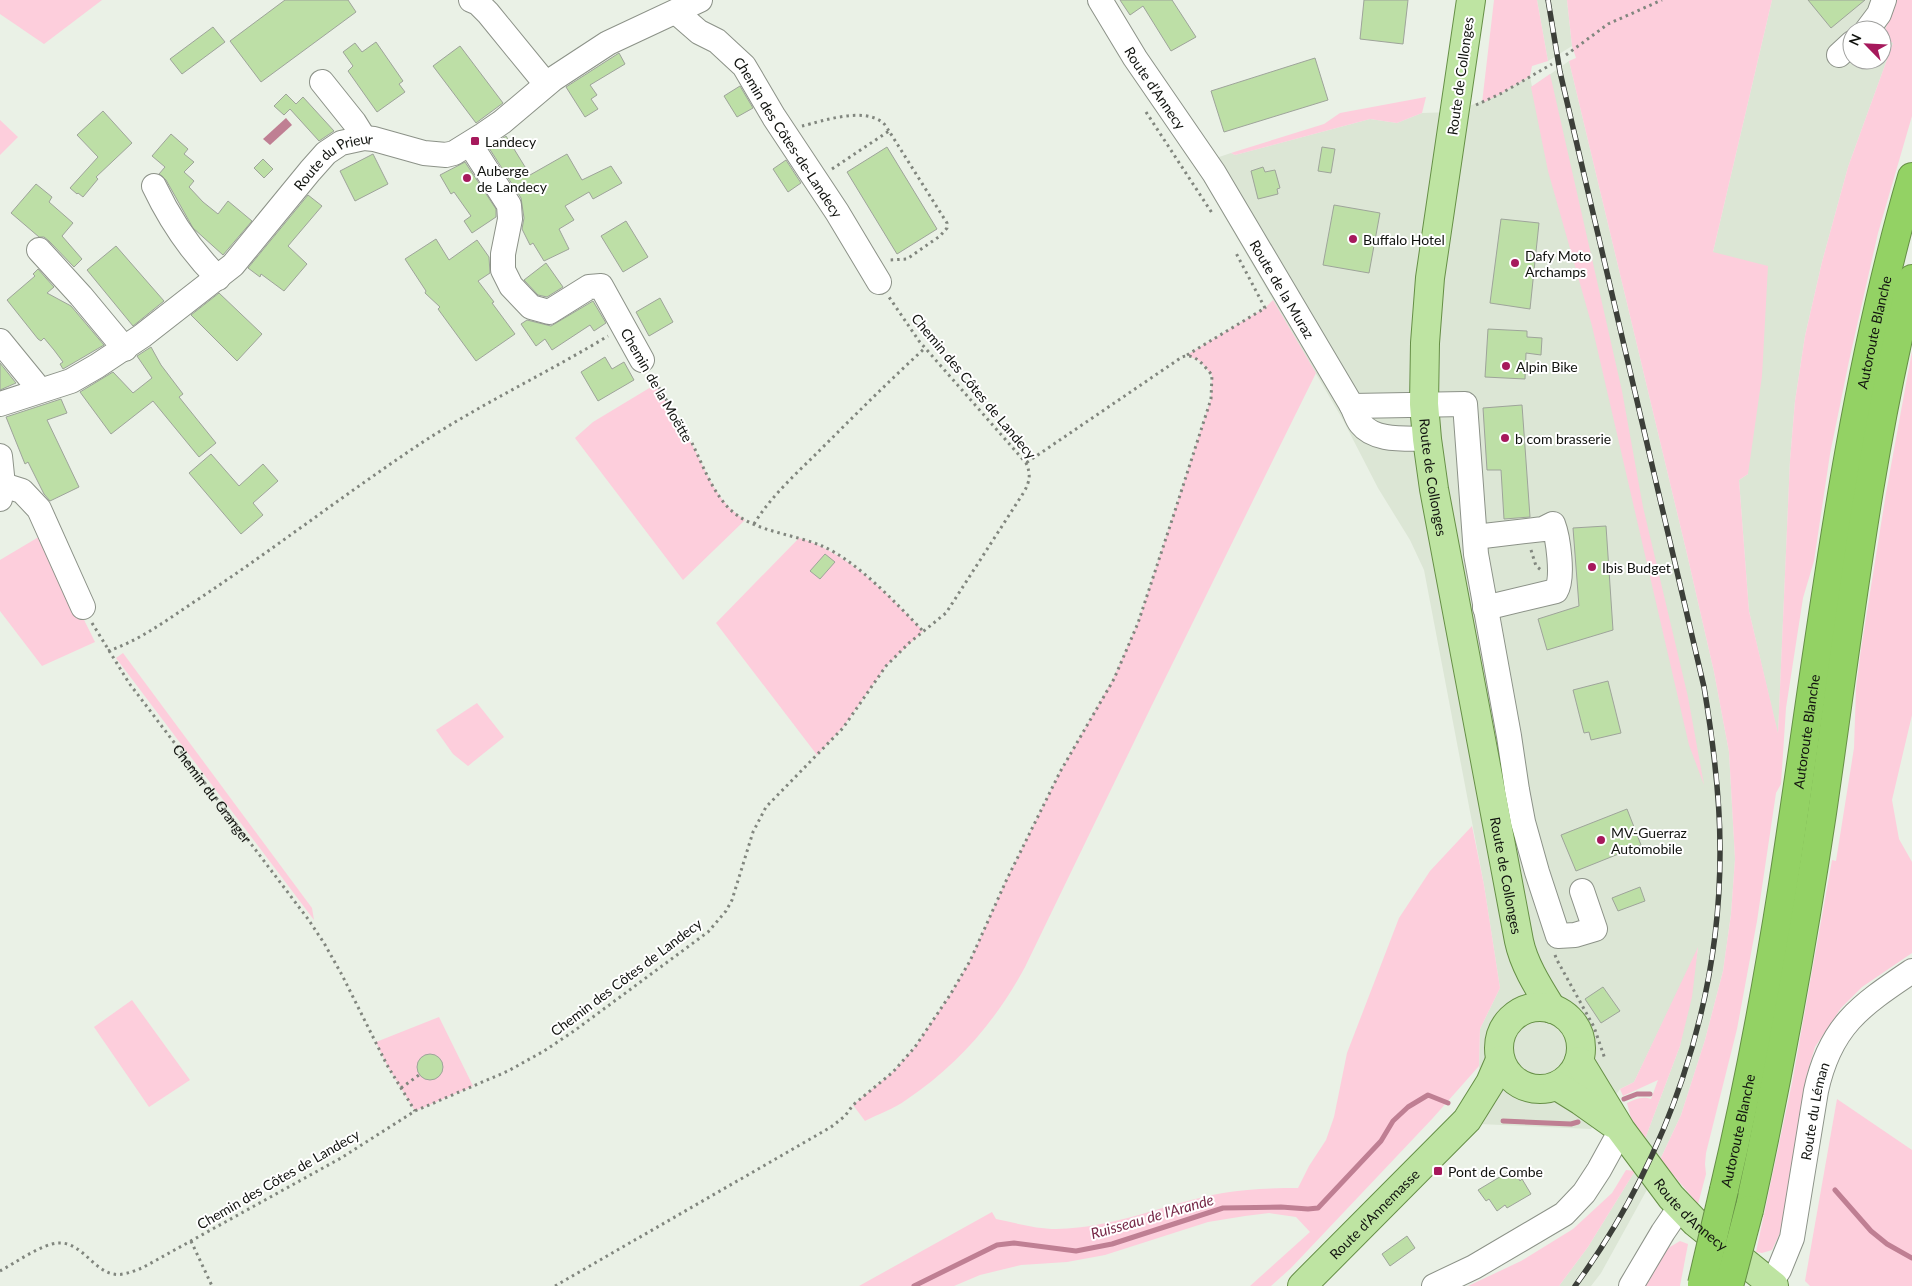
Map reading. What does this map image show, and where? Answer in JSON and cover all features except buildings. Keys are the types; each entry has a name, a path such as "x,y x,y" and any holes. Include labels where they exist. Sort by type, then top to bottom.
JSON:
{"highway":[{"name":"Autoroute Blanche","path":"1702,1285 1749,1078 1775,937 1824,610 1856,416 1886,273 1912,177"},
{"name":"Autoroute Blanche","path":"1729,1286 1748,1210 1777,1075 1799,958 1868,499 1896,350 1912,279"}],"main road":[{"name":"Route de Collonges","path":"1471,0 1430,278 1425,343 1424,404 1434,489 1521,951 1540,990 1552,1009"},
{"name":"Route de Collonges","path":"1514,1017 1521,951"},
{"path":"1535,1007 1552,1009 1566,1016 1576,1029 1581,1045 1579,1061 1571,1076 1556,1086 1541,1090 1528,1088 1509,1076 1500,1060 1499,1041 1507,1024 1527,1009 1535,1007"},
{"name":"Route d'Annemasse","path":"1302,1286 1468,1120 1490,1083 1500,1060"},
{"name":"Route d'Annecy","path":"1579,1061 1621,1130 1680,1207 1695,1222 1772,1285"},
{"name":"Route d'Annecy","path":"1556,1086 1581,1101 1621,1130"},
{"name":"Route d'Annemasse","path":"1468,1120 1515,1093 1528,1088"}],"street":[{"path":"471,0 478,3 488,12 546,84"},
{"name":"Route du Prieur","path":"0,404 71,381 125,348 218,278 239,259 326,153 341,143 364,138 440,155 454,152 470,144 502,122 546,84 608,43 700,0"},
{"name":"Route d'Annecy","path":"1100,0 1135,58 1214,172"},
{"path":"1874,20 1879,14 1884,0"},
{"name":"Chemin des Côtes-de-Landecy","path":"676,12 699,32 717,41 744,66 837,212 882,270"},
{"path":"322,82 354,122 364,138"},
{"name":"Chemin de la Moëtte","path":"470,144 509,205 510,219 503,254 503,270 511,286 531,307 549,312 589,287 601,286 642,360"},
{"name":"Route de la Muraz","path":"1214,172 1362,425 1370,431 1387,437 1427,439"},
{"path":"154,186 166,212 196,256 218,278"},
{"path":"39,250 125,348"},
{"path":"0,341 40,390"},
{"path":"1352,406 1465,404 1475,537 1485,608 1523,822 1558,936 1576,935 1595,929 1582,891"},
{"path":"0,456 2,492 22,491 39,509 83,607"},
{"path":"1475,537 1543,529 1553,524 1556,532 1560,583 1556,591 1485,608"},
{"name":"Route du Léman","path":"1772,1285 1792,1238 1816,1091 1820,1072 1829,1050 1843,1026 1859,1008 1912,971"},
{"path":"1434,1286 1474,1266 1564,1214 1584,1193 1621,1130"},
{"path":"1631,1286 1662,1232 1680,1207"}],"path":[{"path":"1566,55 1608,24 1662,0"},
{"path":"1454,112 1502,93 1552,64"},
{"path":"782,128 793,128 836,117 863,115 882,122 889,131 947,224 947,228 940,236 907,259 882,270"},
{"path":"832,169 889,131"},
{"path":"1169,146 1215,216"},
{"path":"1379,243 1397,246"},
{"path":"1026,463 1187,355 1265,308 1234,249"},
{"name":"Chemin des Côtes de Landecy","path":"0,1271 57,1243 70,1245 106,1271 122,1274 142,1268 341,1158 415,1111 508,1071 544,1051 574,1032 708,932 726,911 732,900 752,832 766,807 838,733 886,666 923,631 946,613 1024,492 1030,475 1026,463 925,348 902,317 882,270"},
{"path":"108,651 139,639 221,584 409,451 463,416 556,367 623,327"},
{"path":"754,524 761,512 784,486 892,378 925,348"},
{"path":"555,1286 831,1127 845,1116 852,1105 893,1072 915,1047 950,995 970,960 1006,881 1060,772 1101,703 1138,624 1211,399 1212,375 1196,358 1187,355"},
{"name":"Chemin de la Moëtte","path":"642,360 690,440 721,499 733,512 754,524 832,551 858,570 923,631"},
{"name":"Chemin du Granger","path":"83,607 129,683 308,919 333,959 386,1065 415,1111"},
{"path":"1558,936 1555,953 1556,960 1594,1027 1607,1066"},
{"path":"401,1088 419,1075"},
{"path":"191,1241 212,1286"}],"shaded area":[{"path":"0,0 102,0 44,44 0,14"},
{"path":"1494,0 1537,0 1548,61 1532,66 1530,76 1482,103"},
{"path":"1537,0 1567,0 1572,46 1548,61"},
{"path":"1567,0 1772,0 1713,252 1768,266 1762,376 1748,474 1739,480 1749,611 1778,733 1790,460 1795,401 1805,336 1822,262 1848,167 1883,70 1892,70 1892,20 1889,20 1896,0 1912,0 1912,116 1878,233 1830,454 1814,561 1803,598 1786,708 1781,784 1776,793 1757,921 1737,1029 1706,1153 1706,1174 1698,1204 1670,1171 1665,1170 1659,1162 1681,1115 1705,1040 1723,971 1731,914 1735,859 1729,752 1714,672 1687,554 1569,61 1576,58 1572,46"},
{"path":"1772,0 1896,0 1889,20 1842,20 1842,70 1883,70 1848,167 1822,262 1805,336 1795,401 1790,460 1778,735 1749,611 1739,480 1748,474 1713,252"},
{"path":"1569,61 1687,554 1714,672 1729,752 1735,859 1731,914 1723,971 1705,1040 1681,1115 1659,1162 1648,1148 1650,1145 1645,1139 1680,1046 1698,949 1634,1082 1620,1089 1591,1129 1478,1124 1480,1029 1500,988 1484,885 1424,570 1410,540 1378,488 1343,420 1198,171 1219,157 1231,153 1235,155 1370,119 1397,123 1422,113 1454,112 1502,93 1530,76 1532,87"},
{"path":"1550,74 1622,391 1643,507 1688,697 1704,785 1689,745 1592,326 1548,171 1531,87"},
{"path":"1426,97 1422,113 1397,123 1370,119 1235,155 1231,153 1324,124 1340,113"},
{"path":"286,118 292,125 270,145 263,139"},
{"path":"0,120 18,137 0,155"},
{"path":"1273,300 1316,373 1025,967 1014,987 988,1024 958,1057 925,1087 891,1109 865,1121 853,1105 893,1072 915,1047 950,995 970,961 1006,881 1060,772 1113,679 1138,623 1211,399 1212,375 1200,361 1187,355 1265,308"},
{"path":"1912,351 1912,715 1892,800 1899,839 1912,862 1912,953 1862,987 1841,1008 1815,1047 1807,1074 1780,1233 1772,1250 1762,1253 1756,1252 1792,1083 1832,860 1836,861 1854,748 1856,688 1861,649 1886,493"},
{"path":"656,384 682,426 719,495 735,513 745,520 683,580 575,438 593,422"},
{"path":"42,535 95,642 42,666 0,611 0,560"},
{"path":"799,538 817,545 851,564 881,589 923,631 886,666 843,727 817,755 716,623"},
{"path":"123,653 312,908 314,920 116,658"},
{"path":"477,703 504,737 468,766 453,754 436,730"},
{"path":"1472,826 1484,885 1500,988 1480,1029 1479,1066 1432,1119 1291,1268 1271,1286 1250,1286 1310,1232 1296,1217 1269,1213 1208,1222 1105,1255 1067,1262 1021,1265 980,1275 954,1286 859,1286 992,1212 996,1219 1034,1227 1049,1229 1078,1228 1120,1220 1223,1193 1260,1189 1298,1188 1309,1166 1326,1140 1334,1117 1347,1053 1399,918 1430,871"},
{"path":"1698,947 1692,997 1680,1046 1645,1139 1631,1118 1627,1103 1642,1098 1651,1099 1658,1080 1623,1096 1620,1089 1634,1082"},
{"path":"132,1000 190,1080 149,1107 94,1027"},
{"path":"439,1017 473,1086 415,1111 387,1065 376,1042"},
{"path":"1837,1099 1912,1150 1912,1286 1810,1286 1805,1281"},
{"path":"1626,1170 1635,1171 1588,1247 1559,1286 1468,1286 1521,1261 1573,1229 1612,1193"},
{"path":"1635,1171 1649,1186 1601,1273 1591,1286 1559,1286 1588,1247"},
{"path":"1680,1241 1688,1244 1680,1286 1640,1286 1665,1250"}],"waterway":[{"name":"Ruisseau de l'Arande","path":"1624,1099 1637,1094 1650,1094"},
{"name":"Ruisseau de l'Arande","path":"914,1286 997,1245 1014,1243 1076,1251 1112,1244 1223,1208 1318,1208 1381,1141 1393,1121 1408,1107 1428,1095 1448,1103"},
{"name":"Ruisseau de l'Arande","path":"1503,1121 1571,1124 1578,1122"},
{"name":"Ruisseau de l'Arande","path":"1835,1190 1871,1231 1887,1244 1912,1258"}],"railway":[{"path":"1548,0 1560,72 1704,687 1715,768 1720,828 1718,907 1711,965 1699,1022 1682,1079 1662,1133 1637,1186 1608,1237 1575,1286"}],"place":[{"name":"Landecy","path":"475,141"},
{"name":"Auberge de Landecy","path":"467,178"},
{"name":"Buffalo Hotel","path":"1353,239"},
{"name":"Dafy Moto Archamps","path":"1515,263"},
{"name":"Alpin Bike","path":"1506,366"},
{"name":"b com brasserie","path":"1505,438"},
{"name":"Ibis Budget","path":"1592,567"},
{"name":"MV-Guerraz Automobile","path":"1601,840"},
{"name":"Pont de Combe","path":"1438,1171"}]}
